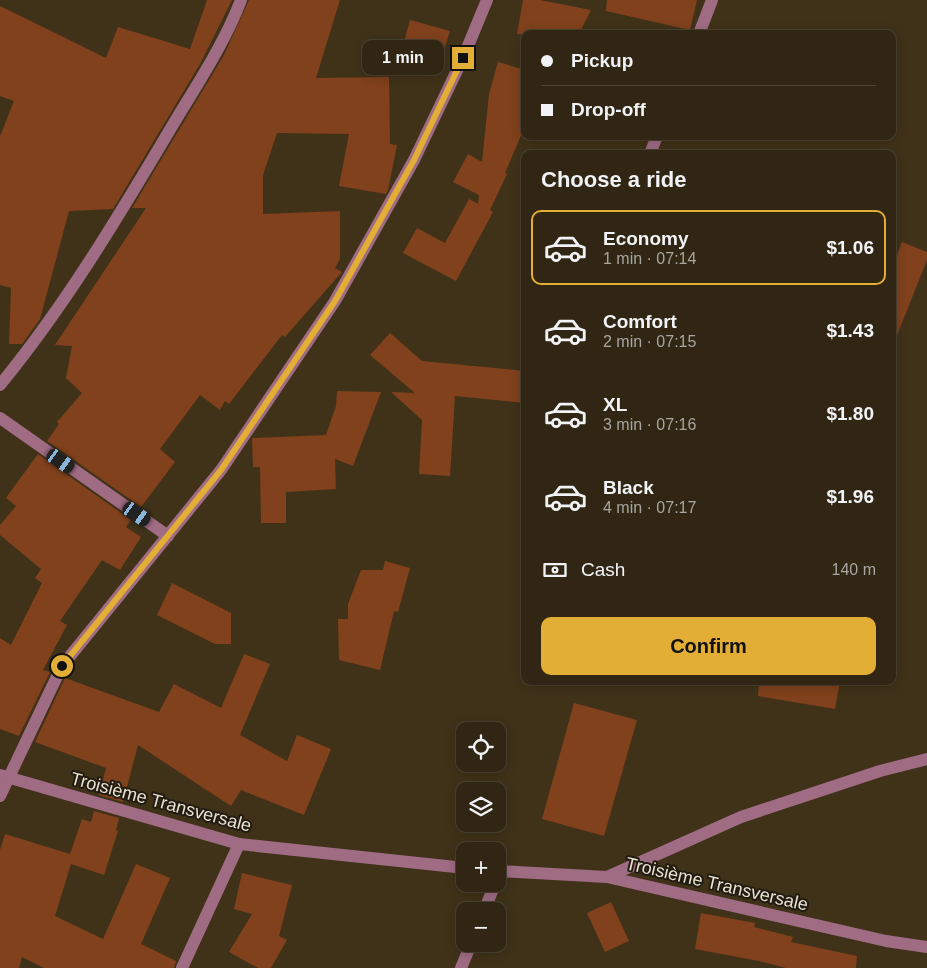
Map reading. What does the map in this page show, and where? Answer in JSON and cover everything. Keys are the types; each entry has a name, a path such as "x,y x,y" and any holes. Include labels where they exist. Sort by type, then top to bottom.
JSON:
{"street":[{"path":"0,385 36,341 144,174 230,29 241,0"},
{"path":"0,796 4,776 62,666 221,470 335,301 414,160 463,58 488,0"},
{"path":"700,30 712,0"},
{"path":"0,418 168,536"},
{"path":"607,876 741,817 880,771 927,759"},
{"name":"Troisième Transversale","path":"4,776 239,844 456,867"},
{"path":"182,968 239,844"},
{"name":"Troisième Transversale","path":"506,874 607,876 886,941 927,947"},
{"path":"461,968 468,952"}],"building":[{"path":"207,0 232,0 200,64 113,209 69,211 40,319 22,344 9,344 11,288 0,285 0,136 14,101 0,96 0,6 106,58 118,27 190,49"},
{"path":"249,0 340,0 316,78 389,77 390,144 397,145 388,190 386,194 339,186 349,134 277,133 263,175 263,214 340,211 340,259 335,268 342,272 285,337 282,335 229,404 225,401 220,410 200,395 160,449 175,462 141,507 47,441 59,424 57,422 82,393 66,378 72,346 55,345 146,208 132,208 224,55"},
{"path":"523,0 540,0 591,10 581,30 521,30 521,34 517,34"},
{"path":"607,0 697,0 690,30 606,11"},
{"path":"410,20 450,31 440,63 401,52"},
{"path":"498,62 521,69 521,135 505,173 507,174 490,210 493,212 456,281 403,253 417,228 445,243 469,199 478,204 479,195 453,182 468,154 482,162 489,94"},
{"path":"902,242 927,252 927,260 896,338 896,257"},
{"path":"390,333 422,361 521,371 521,403 455,396 450,476 419,474 422,420 391,392 415,393 370,355"},
{"path":"337,391 381,392 353,466 335,459 336,489 286,492 286,523 261,523 260,467 253,467 252,438 326,435 336,406"},
{"path":"38,454 131,520 126,527 141,537 120,570 102,560 60,621 67,625 43,670 50,672 19,736 0,729 0,638 11,645 42,583 35,578 41,569 0,535 0,525 16,506 6,498"},
{"path":"385,561 410,568 398,612 394,611 380,670 339,660 338,619 348,619 348,604 361,570 383,570"},
{"path":"172,583 231,613 231,644 215,644 157,615"},
{"path":"244,654 270,664 240,735 287,761 297,735 331,749 304,815 241,790 231,806 138,745 123,802 99,795 106,768 35,742 65,678 159,712 174,684 221,708"},
{"path":"759,685 839,685 835,709 758,696"},
{"path":"574,703 637,720 604,836 542,819"},
{"path":"94,811 119,818 116,830 118,831 104,875 71,864 55,916 103,939 136,864 170,878 141,944 176,961 174,968 44,968 22,957 19,968 0,968 0,850 5,834 70,854 82,819 91,822"},
{"path":"242,873 292,885 279,936 287,940 271,968 258,968 229,952 252,914 234,909"},
{"path":"611,902 629,941 605,952 587,913"},
{"path":"701,913 755,923 754,927 793,937 791,942 857,956 856,968 786,968 695,949"}],"route":[{"path":"62,666 221,470 335,301 414,160 463,58"}]}
